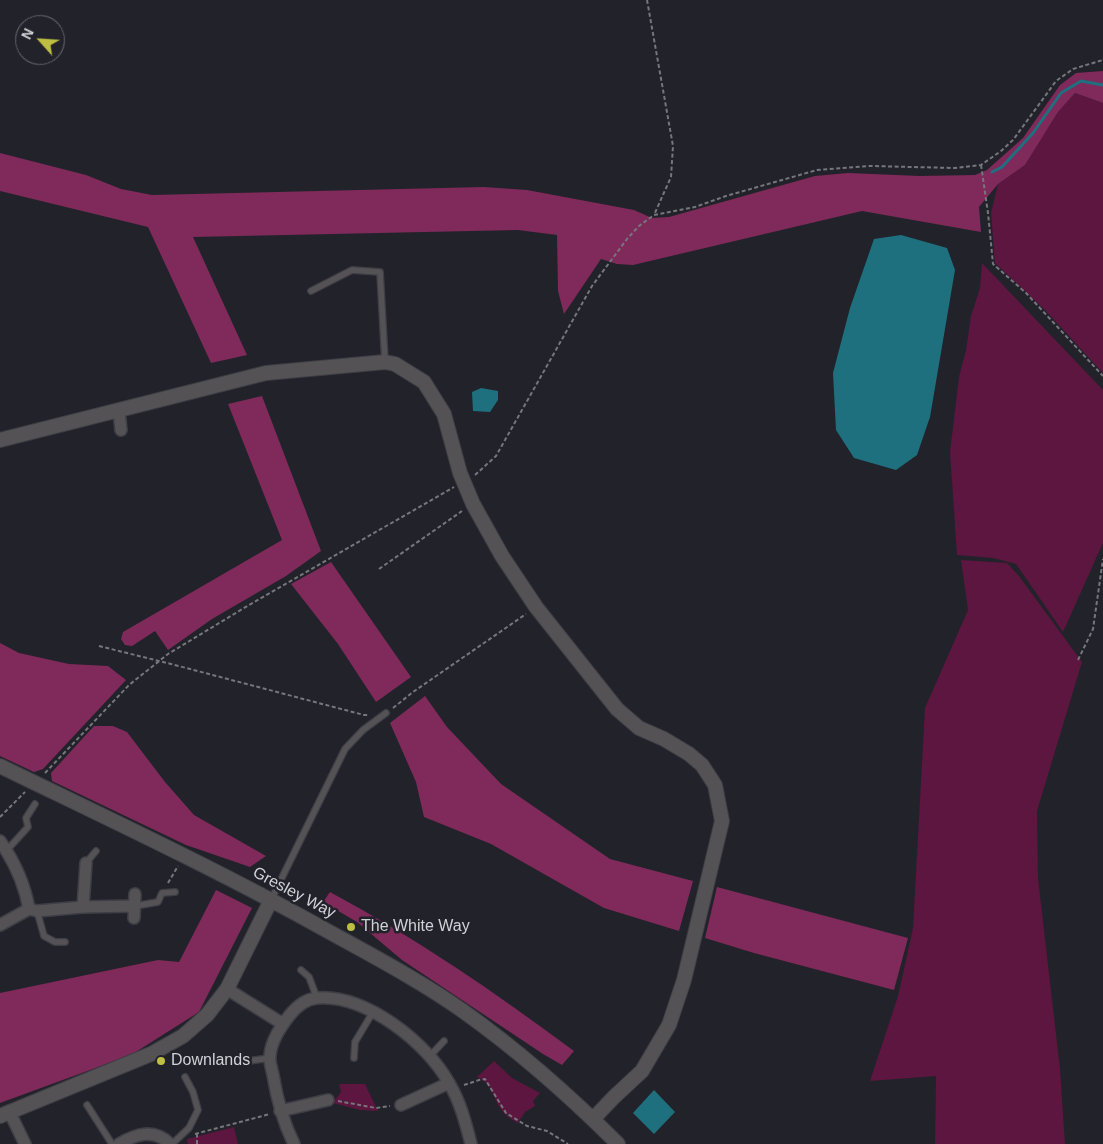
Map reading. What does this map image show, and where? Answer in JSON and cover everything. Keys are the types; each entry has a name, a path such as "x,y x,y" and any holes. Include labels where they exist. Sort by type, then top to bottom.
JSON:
{"street":[{"path":"2,440 266,373 385,362 395,364 424,382 444,414 460,473 472,504 502,556 536,607 617,709 639,728 664,739 689,754 702,765 715,785 722,821 684,980 669,1025 642,1072 593,1119"},
{"path":"118,411 121,430"},
{"name":"Gresley Way","path":"0,766 184,855 408,975 463,1011 538,1069 618,1144"},
{"path":"3,846 26,891 33,910"},
{"path":"83,866 83,907"},
{"path":"25,1144 5,1113 166,1047 197,1025 227,989 271,900"},
{"path":"0,925 33,910 134,906"},
{"path":"227,989 282,1024"},
{"path":"294,1144 280,1111 270,1058 274,1041 282,1024 294,1009 304,1002 317,998 338,1000 374,1012 423,1048 451,1086 467,1127 471,1144"},
{"path":"401,1105 451,1086"},
{"path":"280,1111 328,1100"},
{"path":"119,1144 130,1137 148,1133 158,1136 171,1144"}],"lane":[{"path":"311,291 352,270 380,272 385,362"},
{"path":"271,900 345,749 363,730 386,713"},
{"path":"3,846 28,827 26,818 34,804"},
{"path":"83,866 96,850"},
{"path":"134,906 158,902 162,893 175,892"},
{"path":"33,910 44,936 55,942 65,942"},
{"path":"301,970 309,977 317,998"},
{"path":"354,1058 355,1042 374,1012"},
{"path":"429,1057 444,1041"},
{"path":"241,1062 270,1058"},
{"path":"171,1144 189,1128 198,1110 193,1092 185,1077"},
{"path":"87,1105 112,1144"}],"path":[{"path":"647,0 674,146 671,177 654,215"},
{"path":"0,817 9,806 51,767 129,685 158,661 249,605 477,474 496,456 592,286 627,239 654,215 695,207 726,196 817,170 870,166 955,168 981,165 1013,140 1056,81 1073,69 1103,60"},
{"path":"981,165 988,213 992,264 1026,293 1103,376"},
{"path":"379,570 472,504"},
{"path":"1078,660 1093,628 1103,559"},
{"path":"99,646 364,715 386,713 412,692 536,607"},
{"path":"162,893 184,855"},
{"path":"451,1086 486,1079 506,1113 527,1126 547,1131 568,1144"},
{"path":"328,1100 376,1108 399,1103 401,1105"},
{"path":"188,1138 280,1111"},
{"path":"197,1134 197,1144"}],"shaded area":[{"path":"1103,71 1103,103 1075,93 1058,112 1025,165 998,184 979,207 981,232 862,211 633,265 617,264 601,259 564,314 558,291 557,235 518,230 193,237 247,355 211,363 148,227 0,191 0,153 86,175 121,189 152,195 484,187 527,190 634,210 652,218 669,217 815,176 848,173 920,176 975,175 987,170 1023,138 1060,85 1076,73"},
{"path":"1075,93 1103,103 1103,373 1045,310 995,263 991,213 998,184 1025,165 1058,112"},
{"path":"982,263 1103,390 1103,543 1063,632 1016,564 993,558 957,555 950,452 959,377 966,350 971,316 980,288"},
{"path":"262,396 321,551 286,576 212,619 168,650 155,631 132,646 125,645 121,639 123,632 282,540 228,404"},
{"path":"961,560 1007,563 1019,576 1082,662 1037,811 1038,878 1060,1069 1065,1144 935,1144 936,1076 870,1081 898,996 913,928 925,708 968,610"},
{"path":"331,562 411,677 376,702 338,644 291,584"},
{"path":"0,643 19,653 69,664 108,666 126,680 43,769 34,772 0,756"},
{"path":"425,696 447,727 501,784 610,859 693,881 679,931 604,908 491,844 424,817 416,782 390,723"},
{"path":"94,726 113,726 127,732 165,782 194,815 266,856 250,867 186,845 52,781 51,773"},
{"path":"717,887 908,938 894,990 705,938"},
{"path":"216,890 252,908 199,1012 131,1055 0,1103 0,993 158,960 179,962"},
{"path":"330,892 393,928 455,967 574,1051 562,1065 543,1054 402,960 357,922 323,902"},
{"path":"494,1061 512,1078 540,1093 533,1101 535,1106 525,1112 518,1123 505,1114 487,1084 477,1077"},
{"path":"339,1084 365,1084 378,1111 360,1110 333,1103 341,1092"},
{"path":"234,1127 238,1144 188,1144 187,1139"}],"water":[{"path":"901,235 947,248 955,270 930,417 917,455 896,470 854,458 836,430 833,373 850,308 874,239"},
{"path":"481,388 498,391 498,400 490,412 473,411 472,392"},
{"path":"654,1090 675,1112 654,1134 633,1113"}],"waterway":[{"path":"992,172 1002,167 1033,133 1061,93 1081,81 1103,85"}],"place":[{"name":"The White Way","path":"351,927"},
{"name":"Downlands","path":"161,1061"}]}
